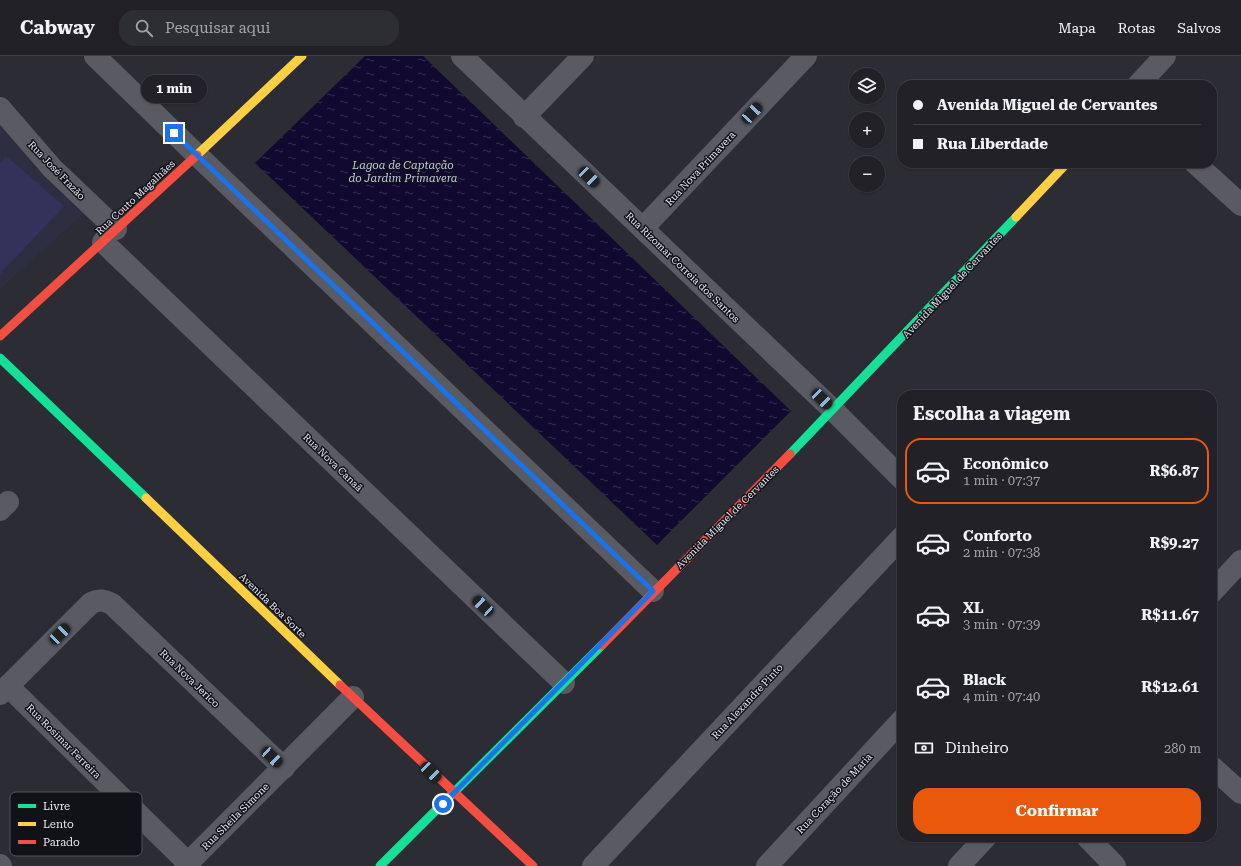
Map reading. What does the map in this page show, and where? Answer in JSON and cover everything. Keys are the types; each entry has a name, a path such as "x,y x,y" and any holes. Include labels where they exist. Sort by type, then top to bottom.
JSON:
{"street":[{"path":"95,56 653,591"},
{"name":"Rua Couto Magalhães","path":"0,336 197,155 302,56"},
{"name":"Rua Rizomar Correia dos Santos","path":"462,56 524,117 643,228 833,410 897,474"},
{"path":"524,117 583,56"},
{"name":"Rua Nova Primavera","path":"643,228 806,56"},
{"path":"1143,80 1165,56"},
{"name":"Rua José Frazão","path":"0,108 109,235"},
{"name":"Avenida Miguel de Cervantes","path":"380,866 564,683 833,410 1062,168"},
{"path":"1200,168 1241,205"},
{"name":"Rua Nova Canaã","path":"109,235 564,683"},
{"name":"Avenida Boa Sorte","path":"0,358 353,697 533,866"},
{"name":"Rua Alexandre Pinto","path":"593,866 897,542"},
{"path":"1217,587 1241,561"},
{"name":"Rua Nova Jerico","path":"4,690 91,603 97,600 105,600 112,604 284,768"},
{"name":"Rua Rosimar Ferreira","path":"4,690 110,792"},
{"name":"Rua Sheila Simone","path":"186,865 353,697"},
{"name":"Rua Coração de Maria","path":"767,866 897,725"},
{"path":"1217,771 1241,793"},
{"name":"Rua Rosimar Ferreira","path":"142,823 186,865"},
{"path":"959,866 981,842"},
{"path":"1092,842 1115,866"}],"shaded area":[{"path":"0,123 86,211 0,289"},
{"path":"6,156 64,206 0,274 0,163"}],"water":[{"name":"Lagoa de Captação do Jardim Primavera","path":"365,56 423,56 791,411 657,545 255,163"}],"traffic: fast":[{"path":"790,454 1016,217"},
{"path":"0,358 146,498"},
{"path":"380,866 602,645"}],"traffic: slow":[{"path":"197,155 302,56"},
{"path":"1016,217 1062,168"},
{"path":"146,498 340,685"}],"traffic: jam":[{"path":"0,336 197,155"},
{"path":"602,645 790,454"},
{"path":"340,685 533,866"}],"route":[{"path":"174,133 653,591 564,683 443,804"}]}
